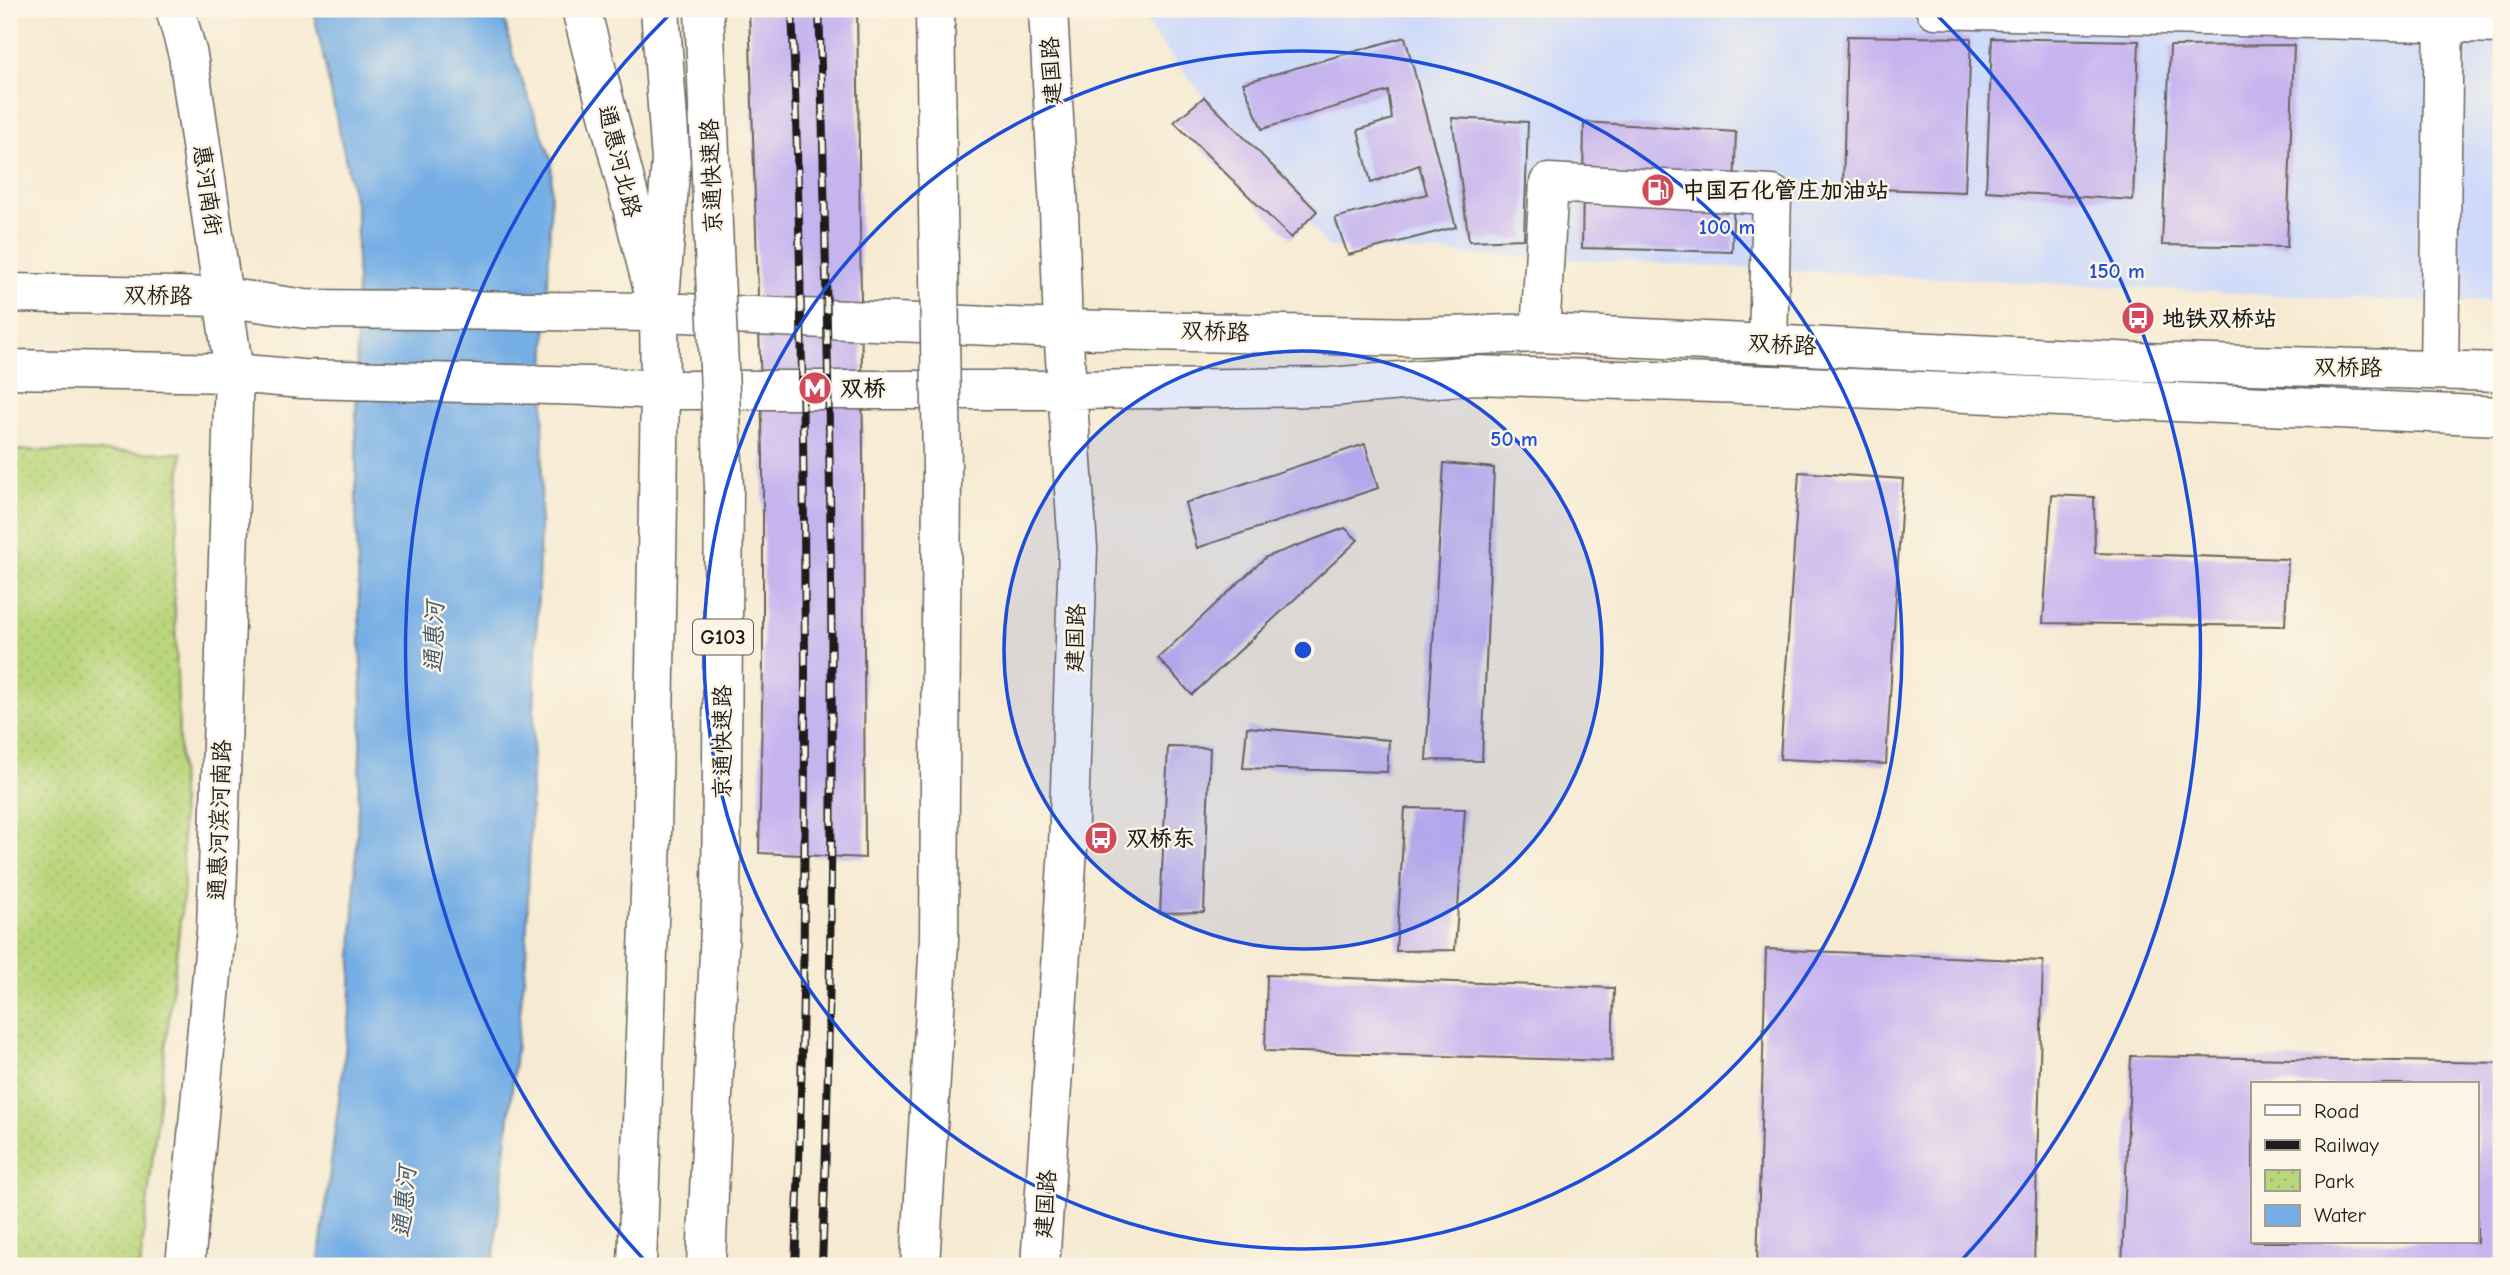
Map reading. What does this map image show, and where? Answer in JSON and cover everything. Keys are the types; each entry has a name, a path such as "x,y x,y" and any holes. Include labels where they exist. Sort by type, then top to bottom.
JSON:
{"main road":[{"name":"惠河南街","path":"175,9 188,55 234,373"},
{"name":"通惠河北路","path":"581,9 659,312"},
{"path":"637,1266 652,850 659,312 671,161 660,9"},
{"name":"京通快速路","path":"705,9 724,488 721,902 706,1266"},
{"path":"920,1266 940,926 942,469 935,9"},
{"name":"建国路","path":"1041,1266 1068,848 1077,576 1048,9"},
{"path":"1935,9 2444,15 2501,24"},
{"path":"2439,369 2444,15"},
{"path":"1540,332 1549,183 1772,195 1768,344"},
{"name":"双桥路","path":"9,293 224,297 305,309 659,312 1063,329 1415,337 1540,332 2137,362 2501,372"},
{"path":"9,369 234,373"},
{"name":"双桥路","path":"234,373 302,379 660,390 1331,387 1474,375 2501,416"},
{"name":"通惠河滨河南路","path":"185,1266 216,931 234,373"}],"shaded area":[{"path":"1140,9 2501,9 2501,301 2397,301 1328,247 1140,16"}],"green space":[{"path":"13,450 182,453 174,583 184,888 140,1266 9,1266 9,479"}],"water":[{"name":"通惠河","path":"313,9 502,9 513,56 552,161 526,958 493,1266 318,1266 350,1012 362,702 356,510 357,213"}],"building":[{"path":"749,9 857,9 865,858 759,853 763,455"},
{"path":"1847,36 1971,38 1965,192 1843,188"},
{"path":"1405,37 1456,227 1348,255 1335,218 1427,194 1419,165 1371,183 1358,130 1392,119 1388,91 1262,129 1243,83"},
{"path":"1992,38 2139,41 2133,200 1986,191"},
{"path":"2294,45 2287,247 2162,245 2170,46"},
{"path":"1204,97 1317,211 1291,238 1174,122"},
{"path":"1452,118 1528,122 1524,239 1469,241"},
{"name":"中国石化管庄加油站","path":"1584,122 1736,132 1732,252 1582,248"},
{"path":"1365,444 1378,488 1197,548 1185,503"},
{"path":"1444,463 1494,468 1482,761 1426,760"},
{"path":"1799,472 1903,479 1886,764 1780,759"},
{"path":"2052,495 2094,497 2095,553 2288,559 2285,626 2043,623"},
{"path":"1345,528 1358,540 1192,695 1158,658 1266,557"},
{"path":"1247,727 1389,740 1387,772 1243,768"},
{"path":"1168,747 1210,748 1204,912 1160,913"},
{"path":"1405,808 1465,809 1455,950 1396,951"},
{"path":"1766,949 2043,961 2034,1266 1757,1266"},
{"path":"1267,975 1614,988 1612,1061 1265,1051"},
{"path":"2131,1056 2501,1063 2501,1266 2122,1266"}],"railway":[{"path":"792,9 802,337 805,666 803,966 795,1266"},
{"path":"819,9 832,678 829,1031 822,1266"}],"place":[{"name":"中国石化管庄加油站","path":"1658,190"},
{"name":"地铁双桥站","path":"2138,318"},
{"name":"双桥","path":"815,388"},
{"name":"双桥东","path":"1101,838"}]}
